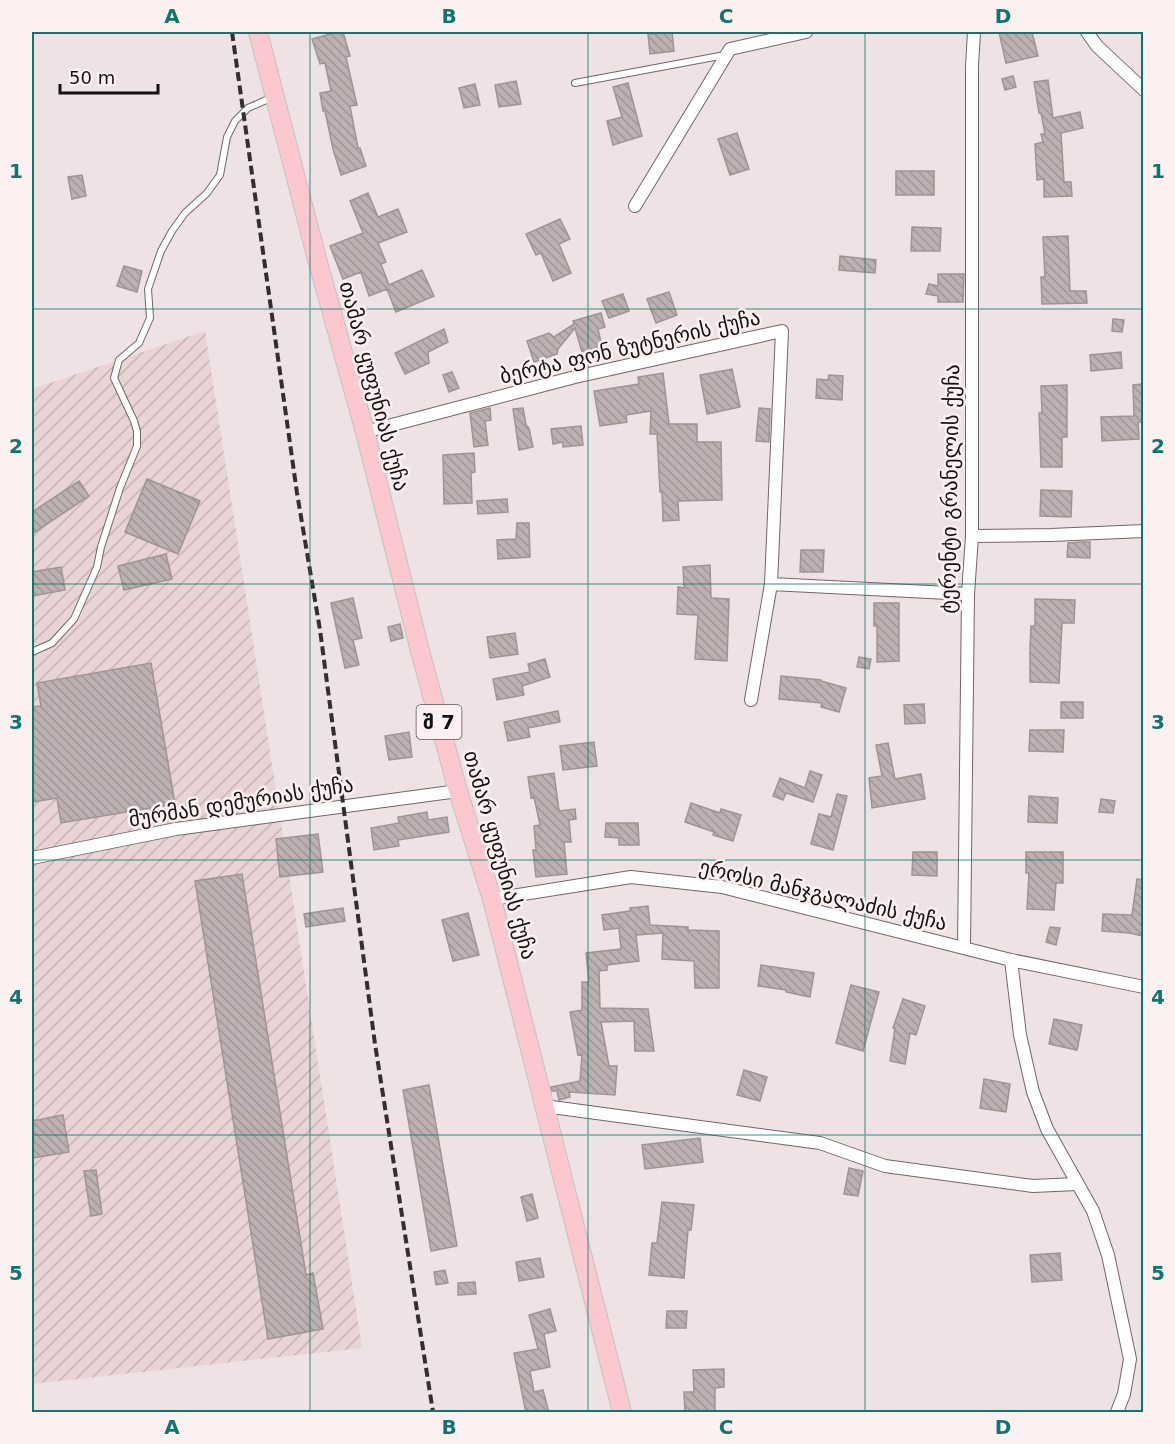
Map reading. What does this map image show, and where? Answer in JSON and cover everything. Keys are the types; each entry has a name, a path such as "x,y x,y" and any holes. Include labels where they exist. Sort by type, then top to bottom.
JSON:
{"main road":[{"name":"თამარ ყუფუნიას ქუჩა","path":"258,32 365,432 420,651 458,791 492,899 622,1413"}],"street":[{"path":"635,206 730,49 788,33 806,32"},
{"name":"ტერენტი გრანელის ქუჩა","path":"963,947 968,594 972,536 972,66 974,32"},
{"path":"1087,32 1097,46 1143,90"},
{"name":"ბერტა ფონ ზუტნერის ქუჩა","path":"365,432 575,377 782,331 771,584"},
{"path":"972,536 1143,531"},
{"path":"751,700 771,584 968,594"},
{"name":"მურმან დემურიას ქუჩა","path":"32,858 176,829 458,791"},
{"name":"ეროსი მანჯგალაძის ქუჩა","path":"492,899 631,877 722,887 1011,960 1143,987"},
{"path":"1011,960 1020,1035 1033,1092 1047,1130 1093,1211 1108,1255 1130,1359 1124,1394 1117,1413"},
{"path":"544,1106 820,1143 896,1168 1033,1186 1077,1184"}],"lane":[{"path":"575,83 726,55"},
{"path":"32,652 52,643 74,619 97,567 120,488 137,446 134,421 114,378 119,360 140,343 150,318 148,289 161,251 178,222 207,193 220,174 227,137 235,121 249,108 275,96"}],"shaded area":[{"path":"205,331 362,1348 32,1384 32,389"}],"building":[{"path":"343,32 350,56 346,57 357,105 350,106 358,148 360,148 366,166 341,175 320,93 331,91 325,63 320,64 312,39"},
{"path":"672,32 674,51 650,54 648,34"},
{"path":"999,32 1032,32 1038,56 1006,63"},
{"path":"1013,76 1016,87 1005,90 1002,79"},
{"path":"1048,80 1053,118 1080,112 1083,128 1061,133 1064,182 1071,182 1072,196 1044,197 1044,179 1037,180 1035,144 1043,142 1041,134 1045,134 1034,82"},
{"path":"516,81 521,104 499,107 495,85"},
{"path":"628,83 642,136 613,145 607,121 622,117 613,87"},
{"path":"475,84 480,105 464,108 459,88"},
{"path":"737,133 749,169 730,175 718,139"},
{"path":"896,171 934,171 934,195 896,195"},
{"path":"82,175 86,196 72,199 68,177"},
{"path":"368,193 378,217 398,209 407,232 378,243 386,262 381,264 389,285 422,270 434,296 396,312 387,289 369,296 361,272 343,279 330,246 363,233 350,201"},
{"path":"560,219 570,239 559,244 571,273 553,281 541,253 536,255 526,234"},
{"path":"912,227 941,228 940,251 911,251"},
{"path":"1068,236 1070,291 1086,291 1087,303 1042,304 1041,277 1045,277 1043,237"},
{"path":"840,256 876,260 875,273 839,270"},
{"path":"124,266 142,271 137,292 117,286"},
{"path":"938,274 964,274 963,302 938,302 938,296 926,294 929,284 938,286"},
{"path":"669,292 677,315 656,323 647,299"},
{"path":"623,294 629,311 609,318 602,301"},
{"path":"601,313 605,327 598,329 602,346 582,352 575,328 558,349 557,354 534,362 527,341 549,333 554,337 574,324 573,321"},
{"path":"1113,319 1124,320 1122,332 1112,331"},
{"path":"444,329 448,342 428,352 429,363 405,374 395,353"},
{"path":"1121,352 1122,368 1091,371 1090,355"},
{"path":"732,369 740,407 707,414 700,375"},
{"path":"452,372 459,388 449,392 443,375"},
{"path":"663,373 669,424 697,424 697,442 721,442 722,500 678,501 679,520 663,521 657,434 650,434 651,411 626,415 627,422 600,426 594,391 639,384 638,377"},
{"path":"829,375 843,376 842,400 816,398 817,379 828,380"},
{"path":"1143,384 1143,422 1138,422 1139,439 1102,441 1101,417 1134,416 1133,385"},
{"path":"1067,385 1067,437 1062,437 1062,467 1041,467 1039,413 1042,413 1041,386"},
{"path":"490,408 491,420 485,421 488,445 474,447 470,413"},
{"path":"523,408 533,447 519,450 513,409"},
{"path":"759,408 770,409 769,442 756,441"},
{"path":"581,426 583,445 563,447 563,442 553,444 551,429"},
{"path":"474,453 475,472 471,473 472,503 444,504 443,455"},
{"path":"147,479 200,501 178,554 125,532"},
{"path":"79,481 89,496 32,534 32,512"},
{"path":"1041,490 1072,491 1071,517 1040,516"},
{"path":"507,499 508,512 478,514 477,501"},
{"path":"517,523 529,523 530,557 498,559 497,540 516,539"},
{"path":"1090,542 1090,558 1067,557 1068,543"},
{"path":"801,550 824,550 823,572 800,572"},
{"path":"166,554 172,579 124,590 118,566"},
{"path":"710,565 711,598 729,599 727,661 695,659 698,615 677,614 678,587 684,588 683,567"},
{"path":"61,567 65,590 32,596 32,572"},
{"path":"353,598 362,638 353,640 359,665 345,668 331,603"},
{"path":"1035,599 1075,600 1074,623 1062,623 1059,683 1030,682 1031,626 1035,626"},
{"path":"874,603 899,603 899,661 877,662 877,626 874,626"},
{"path":"400,624 403,638 391,641 388,627"},
{"path":"515,633 518,654 490,658 487,637"},
{"path":"859,657 871,659 869,669 857,667"},
{"path":"545,659 550,677 522,686 524,695 497,700 493,679 530,672 528,664"},
{"path":"151,663 175,804 61,823 57,798 33,802 32,707 41,706 37,683"},
{"path":"781,676 821,680 846,688 839,712 821,707 822,703 779,699"},
{"path":"1061,702 1083,702 1083,718 1061,718"},
{"path":"924,704 925,723 905,724 904,705"},
{"path":"558,711 560,722 528,728 530,737 508,741 504,722"},
{"path":"1030,730 1064,730 1063,752 1029,751"},
{"path":"409,732 412,757 389,760 385,736"},
{"path":"594,742 597,766 563,770 560,746"},
{"path":"888,743 895,779 921,774 925,799 872,808 869,778 882,776 876,745"},
{"path":"810,771 822,775 813,802 786,793 783,800 773,796 780,778 805,788"},
{"path":"554,773 559,811 575,809 576,819 569,820 571,842 564,842 567,874 536,877 533,850 536,850 534,826 540,825 534,797 531,798 528,777"},
{"path":"837,794 847,796 833,850 811,844 819,814 831,817"},
{"path":"1029,796 1058,798 1057,823 1028,822"},
{"path":"1101,799 1115,801 1113,813 1099,812"},
{"path":"691,803 720,813 721,809 741,815 733,841 685,822"},
{"path":"427,812 428,820 447,817 449,832 398,840 399,846 374,850 371,828 399,823 398,817"},
{"path":"606,823 638,823 639,845 619,845 619,838 605,837"},
{"path":"318,834 323,872 280,877 276,839"},
{"path":"913,852 937,852 937,876 912,875"},
{"path":"1026,852 1063,852 1063,883 1056,883 1054,910 1027,909 1029,873 1026,873"},
{"path":"242,874 306,1275 313,1273 323,1329 268,1339 195,881"},
{"path":"1137,879 1143,880 1143,936 1102,931 1103,914 1132,915"},
{"path":"648,906 650,925 719,931 719,988 695,988 694,961 662,959 663,933 636,935 639,961 607,965 607,970 599,971 600,1008 648,1009 654,1051 635,1051 634,1021 601,1022 609,1066 617,1066 615,1095 569,1092 570,1097 559,1100 557,1091 552,1091 551,1087 580,1081 582,1054 578,1055 570,1012 582,1010 582,982 589,982 586,953 621,949 619,928 604,930 602,915"},
{"path":"343,908 345,921 306,927 304,914"},
{"path":"468,913 479,955 453,961 442,920"},
{"path":"1050,927 1060,928 1056,945 1046,942"},
{"path":"761,965 814,973 810,997 786,992 786,990 758,986"},
{"path":"851,985 879,992 863,1051 836,1043"},
{"path":"903,999 925,1006 916,1035 910,1033 905,1064 890,1061 895,1028 893,1028"},
{"path":"1054,1019 1082,1025 1077,1050 1049,1044"},
{"path":"744,1070 767,1077 760,1101 737,1095"},
{"path":"984,1079 1010,1084 1006,1112 980,1108"},
{"path":"429,1085 457,1246 431,1251 403,1090"},
{"path":"63,1115 69,1152 32,1158 32,1121"},
{"path":"700,1138 703,1162 645,1169 642,1145"},
{"path":"849,1168 863,1171 858,1196 844,1194"},
{"path":"96,1170 102,1214 91,1216 84,1171"},
{"path":"532,1194 538,1218 527,1221 521,1197"},
{"path":"662,1202 694,1205 691,1230 688,1230 684,1278 649,1275 652,1243 657,1243"},
{"path":"1060,1253 1062,1280 1032,1282 1030,1255"},
{"path":"540,1258 544,1277 519,1281 516,1262"},
{"path":"445,1270 448,1283 436,1285 434,1272"},
{"path":"475,1282 476,1294 458,1295 458,1283"},
{"path":"550,1309 556,1331 544,1334 550,1367 530,1371 534,1392 543,1390 549,1413 526,1413 514,1353 538,1349 529,1315"},
{"path":"667,1311 687,1311 686,1328 666,1328"},
{"path":"724,1369 724,1387 715,1388 715,1413 685,1413 684,1392 694,1392 693,1370"}],"railway":[{"path":"232,32 297,493 320,630 375,1044 433,1412"}]}
